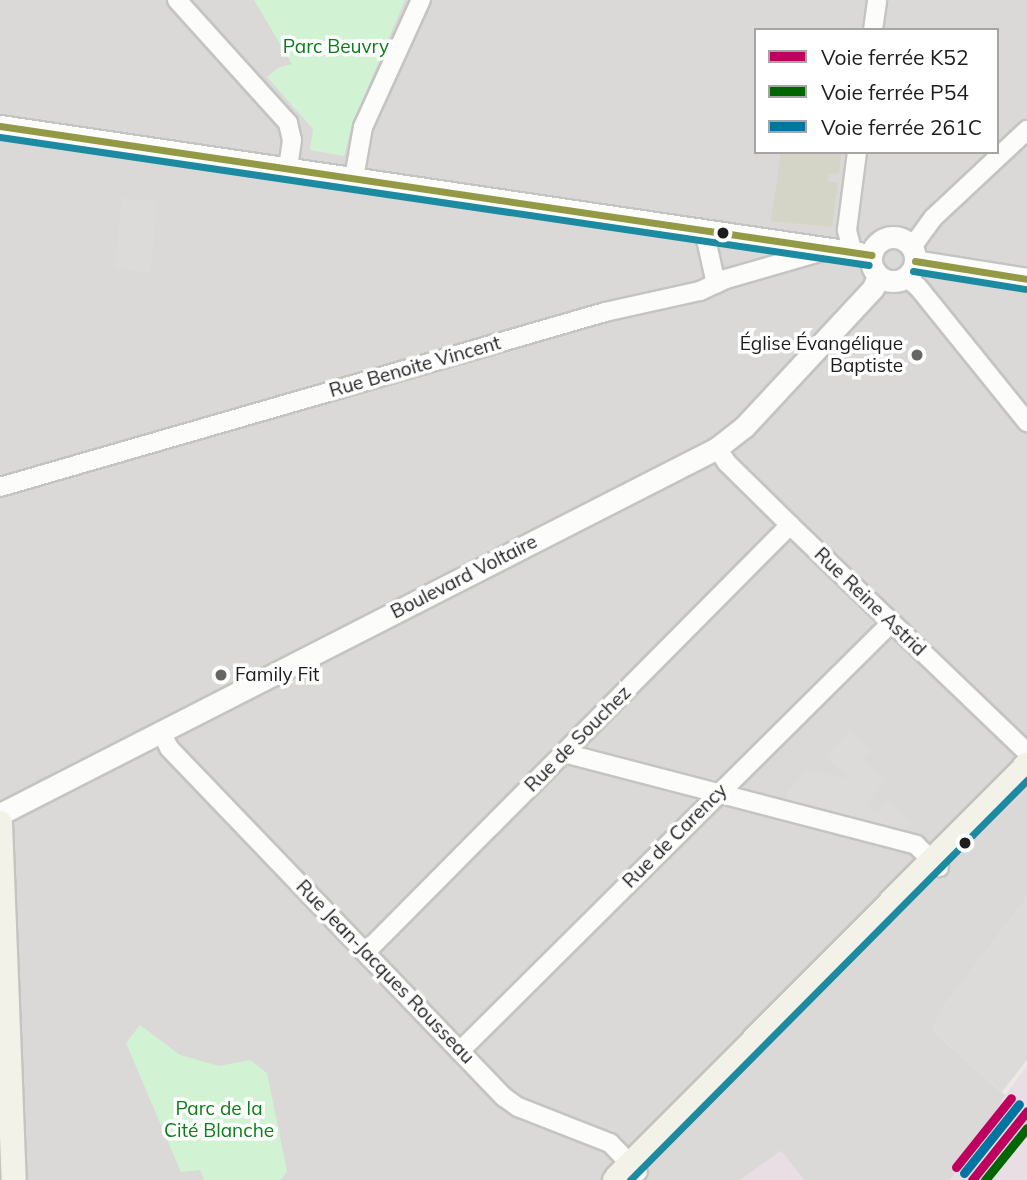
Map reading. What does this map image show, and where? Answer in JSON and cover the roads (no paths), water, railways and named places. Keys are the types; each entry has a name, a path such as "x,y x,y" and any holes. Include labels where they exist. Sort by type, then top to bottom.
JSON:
{"main road":[{"path":"629,1174 936,863 1027,765"},
{"path":"936,863 1027,779"},
{"path":"0,823 14,1180"}],"street":[{"path":"177,0 288,124 292,140 288,167"},
{"path":"354,178 363,127 421,0"},
{"path":"873,28 877,0"},
{"path":"0,126 862,254 885,238 900,238 911,262 918,288 1027,422"},
{"path":"857,154 847,230 878,276 892,281 911,262 933,218 1027,130"},
{"path":"708,230 706,239 716,284"},
{"name":"Rue Benoite Vincent","path":"0,487 606,312 700,291 830,249"},
{"path":"911,262 1027,279"},
{"name":"Boulevard Voltaire","path":"0,814 717,448 744,427 873,288 878,276"},
{"name":"Rue Reine Astrid","path":"717,448 727,463 790,525 1027,752"},
{"name":"Rue de Souchez","path":"366,952 790,525"},
{"name":"Rue de Carency","path":"460,1051 891,623"},
{"name":"Rue Jean-Jacques Rousseau","path":"161,732 169,748 460,1051 518,1107 610,1143 629,1174"},
{"path":"564,753 916,845 936,863"}],"rail line":[{"name":"261C","path":"964,1173 1019,1104"},
{"name":"K52","path":"972,1180 1027,1111"},
{"name":"P54","path":"985,1180 1027,1128"}],"place":[{"name":"Église Évangélique Baptiste","path":"917,355"},
{"name":"Family Fit","path":"221,675"}],"park label":[{"name":"Parc Beuvry","path":"336,47"},
{"name":"Parc de la Cité Blanche","path":"219,1120"}]}
